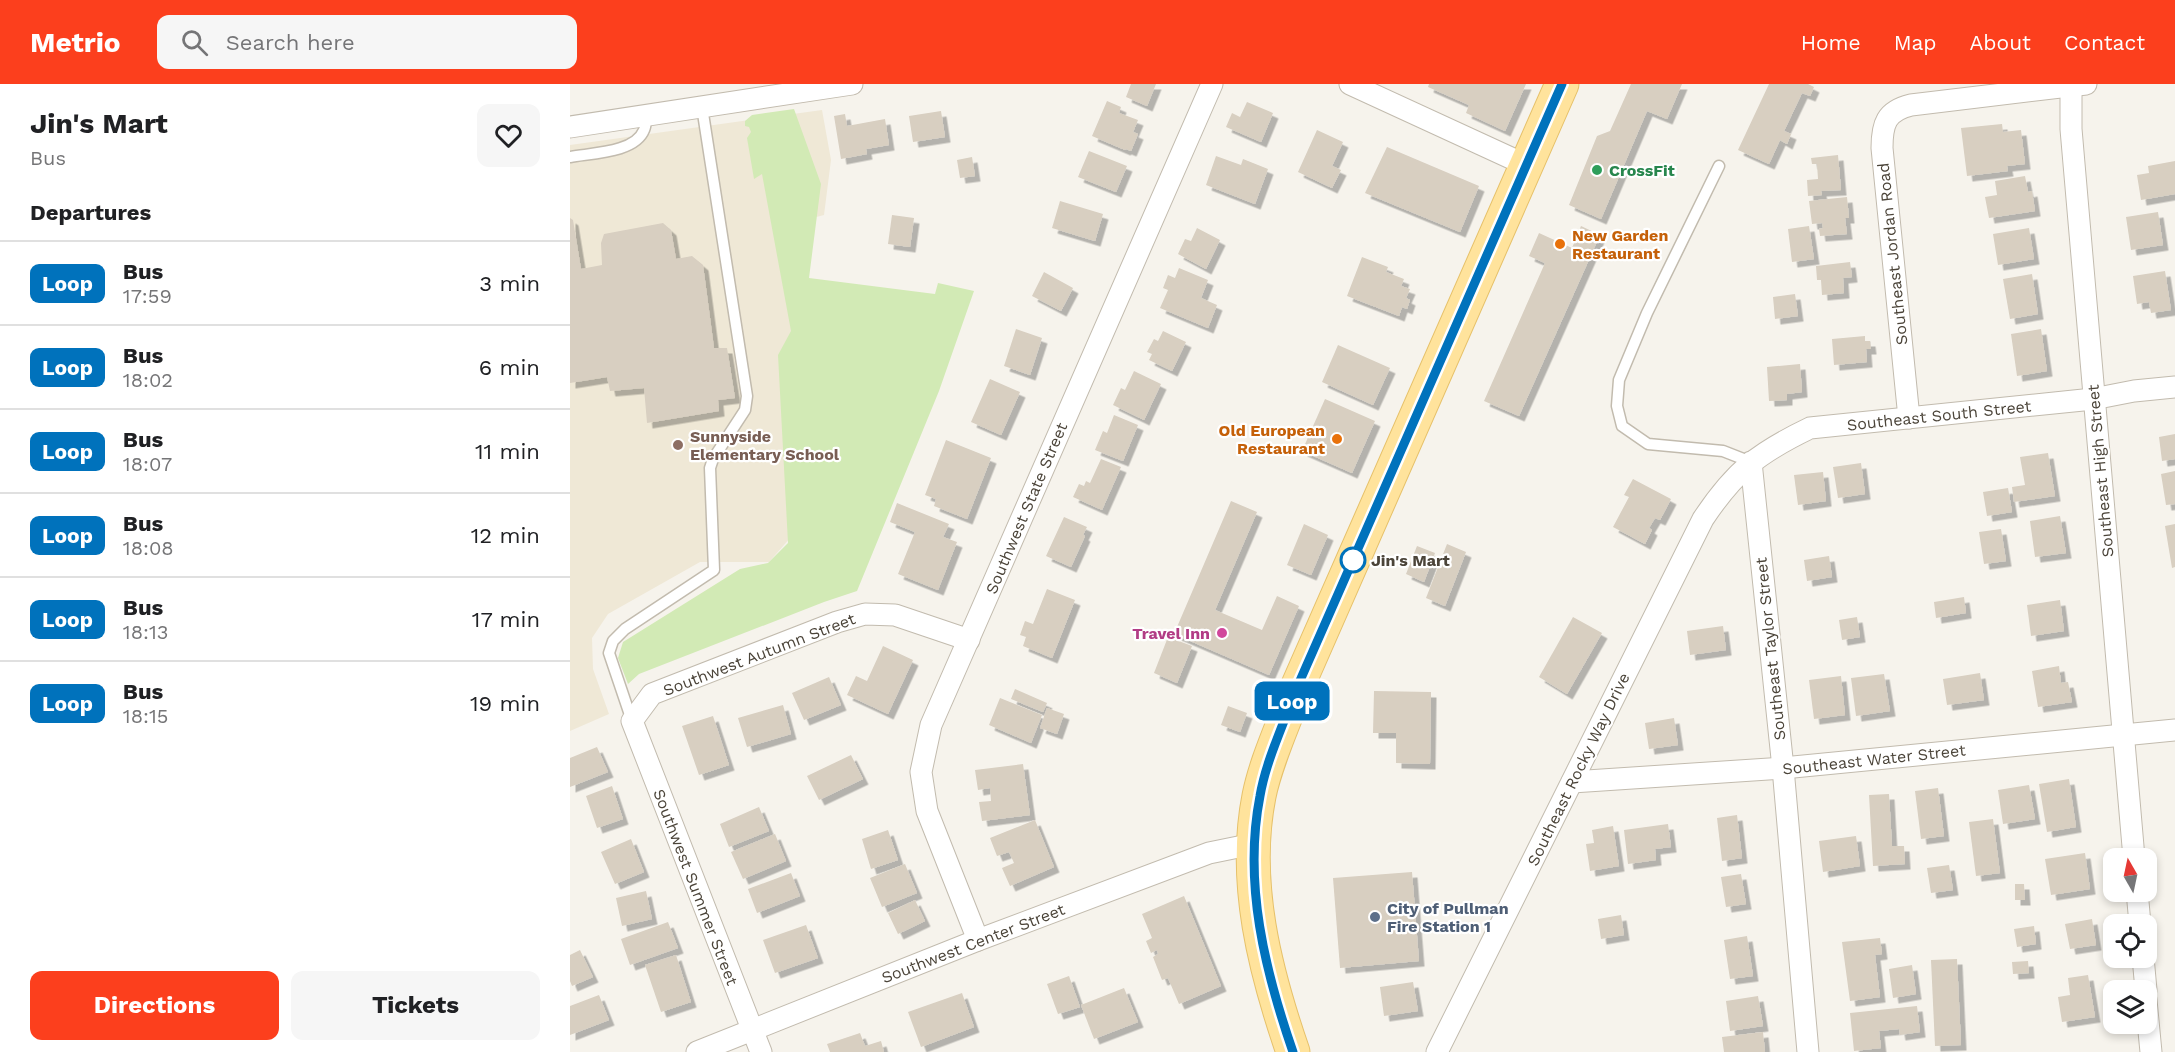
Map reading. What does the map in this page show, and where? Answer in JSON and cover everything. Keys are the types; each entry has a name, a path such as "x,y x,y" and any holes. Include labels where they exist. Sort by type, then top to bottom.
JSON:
{"main road":[{"path":"1293,1052 1278,1008 1258,927 1253,844 1260,795 1295,692 1562,84"}],"street":[{"path":"570,127 852,84"},
{"name":"Southwest State Street","path":"978,940 927,811 921,772 931,725 1212,84"},
{"path":"1350,84 1526,165"},
{"name":"Southeast Jordan Road","path":"1909,418 1882,148 1882,133 1887,118 1897,108 1911,105 2076,85"},
{"name":"Southeast High Street","path":"2076,85 2071,129 2133,848"},
{"name":"Southeast South Street","path":"1723,489 1751,462 1775,445 1810,428 2093,399 2134,391 2175,387"},
{"name":"Southeast Taylor Street","path":"1751,462 1783,768 1808,1052"},
{"name":"Southeast Rocky Way Drive","path":"1437,1052 1703,519 1723,489"},
{"name":"Southwest Autumn Street","path":"632,722 652,694 837,622 865,614 895,615 969,640"},
{"name":"Southwest Summer Street","path":"632,722 761,1052"},
{"name":"Southeast Water Street","path":"1572,782 1783,768 2175,730"},
{"name":"Southwest Center Street","path":"697,1052 978,940 1209,854 1253,844"},
{"path":"2149,1034 2151,1052"}],"lane":[{"path":"632,722 609,653 613,641 625,629 714,570 710,468 713,459 745,410 747,396 702,107"},
{"path":"570,157 621,149 635,141 644,130 647,115"},
{"path":"1719,166 1639,332 1619,380 1617,406 1622,426 1648,444 1723,450 1751,462"}],"shaded area":[{"name":"Sunnyside Elementary School","path":"822,110 831,160 824,215 782,226 796,328 791,537 769,562 700,562 608,614 592,638 593,669 609,714 570,731 570,145"}],"green space":[{"path":"794,109 821,184 809,278 935,294 938,283 974,291 939,391 857,591 639,674 628,684 618,658 623,642 740,569 768,563 788,543 778,355 791,331 762,174 754,179 747,138 751,132 749,127 745,126 745,121 752,115"}],"building":[{"path":"1131,84 1156,84 1147,106 1126,97"},
{"path":"1429,84 1526,84 1505,131 1466,113 1469,105 1428,87"},
{"path":"1631,84 1682,84 1667,119 1647,111 1601,219 1569,205 1597,136 1610,131"},
{"path":"1769,84 1808,84 1814,87 1810,96 1802,93 1784,131 1791,134 1787,144 1780,140 1769,164 1738,150"},
{"path":"1107,101 1121,107 1119,113 1138,120 1133,132 1138,134 1131,151 1092,136"},
{"path":"1247,102 1273,113 1261,142 1226,127 1232,113 1240,117"},
{"path":"941,111 945,137 913,142 909,116"},
{"path":"845,114 847,126 885,119 889,145 866,149 867,154 841,159 834,116"},
{"path":"2002,124 2003,132 2021,130 2025,164 2007,166 2008,171 1967,176 1961,128"},
{"path":"1317,130 1343,142 1332,166 1341,170 1332,188 1298,172"},
{"path":"1387,147 1479,186 1460,232 1365,193"},
{"path":"1089,151 1127,166 1116,192 1078,177"},
{"path":"1838,155 1841,190 1821,191 1822,195 1808,196 1807,180 1818,179 1817,164 1812,164 1811,158"},
{"path":"1216,156 1241,165 1243,159 1268,169 1255,204 1206,185"},
{"path":"972,157 975,176 960,178 957,160"},
{"path":"2175,161 2175,194 2141,200 2137,175 2149,173 2148,166"},
{"path":"2025,176 2028,192 2032,191 2035,211 1989,218 1985,197 1997,195 1995,181"},
{"path":"1847,197 1849,218 1845,218 1847,234 1820,236 1819,229 1823,228 1822,223 1812,224 1809,201"},
{"path":"1060,201 1103,214 1095,241 1052,228"},
{"path":"2158,212 2163,245 2131,250 2126,217"},
{"path":"892,215 914,218 910,247 888,244"},
{"path":"570,218 573,220 581,269 602,265 601,243 604,234 663,223 671,230 676,259 692,256 703,265 714,348 727,348 735,398 718,400 719,411 647,423 644,388 610,391 607,377 570,383"},
{"path":"1581,226 1600,235 1519,416 1484,401 1545,263 1529,256 1539,233 1572,248"},
{"path":"1809,226 1814,259 1792,262 1788,229"},
{"path":"1197,228 1220,240 1206,269 1178,254 1185,239 1191,241"},
{"path":"2029,228 2034,259 1998,265 1993,234"},
{"path":"1362,257 1388,267 1386,272 1404,279 1401,286 1410,289 1406,298 1410,300 1407,309 1402,307 1399,316 1347,296"},
{"path":"1850,262 1852,277 1843,278 1844,293 1822,295 1821,280 1817,280 1816,266"},
{"path":"1179,268 1208,280 1201,298 1217,305 1208,328 1160,308 1168,290 1163,288 1168,275 1175,278"},
{"path":"2165,271 2171,310 2151,313 2149,302 2137,304 2133,276"},
{"path":"1044,272 1073,288 1061,311 1032,296"},
{"path":"2032,274 2038,314 2010,319 2003,279"},
{"path":"1795,294 1798,316 1775,319 1773,297"},
{"path":"1016,329 1042,338 1030,375 1004,366"},
{"path":"2041,329 2047,371 2017,376 2011,334"},
{"path":"1163,331 1186,342 1172,371 1149,360 1152,354 1147,352 1154,339 1158,341"},
{"path":"1865,336 1865,341 1870,341 1871,349 1866,349 1867,362 1834,365 1832,339"},
{"path":"1338,345 1390,368 1373,405 1322,382"},
{"path":"1800,364 1802,392 1787,394 1787,400 1769,401 1767,367"},
{"path":"1134,371 1161,384 1144,420 1113,405 1121,388 1125,390"},
{"path":"990,379 1020,392 1001,435 971,422"},
{"path":"1325,399 1375,421 1352,473 1302,451"},
{"path":"1114,415 1138,425 1123,461 1095,450 1103,431 1107,433"},
{"path":"2175,434 2175,459 2162,461 2159,437"},
{"path":"946,440 991,458 967,519 934,506 936,499 925,495"},
{"path":"2048,453 2055,496 2014,502 2012,487 2025,485 2020,457"},
{"path":"1101,459 1121,467 1102,510 1073,497 1079,484 1084,486 1086,481 1090,483"},
{"path":"1861,463 1865,494 1838,498 1833,467"},
{"path":"2175,471 2175,504 2166,505 2161,474"},
{"path":"1823,472 1826,501 1798,505 1794,475"},
{"path":"1633,479 1671,499 1660,520 1655,518 1649,528 1652,530 1645,544 1613,527 1629,497 1624,495"},
{"path":"2008,488 2012,512 1987,516 1983,492"},
{"path":"1231,501 1257,512 1215,610 1262,630 1277,596 1299,606 1269,675 1174,634"},
{"path":"897,503 949,524 943,537 957,542 938,590 898,574 915,532 890,522"},
{"path":"2060,516 2066,553 2035,557 2030,521"},
{"path":"1064,517 1087,527 1071,567 1046,556"},
{"path":"1304,524 1328,535 1311,575 1287,565"},
{"path":"2175,524 2175,567 2172,568 2165,526"},
{"path":"2001,529 2006,561 1984,564 1979,532"},
{"path":"1447,544 1466,552 1445,606 1426,598"},
{"path":"1417,546 1435,553 1424,582 1406,574"},
{"path":"1829,556 1832,577 1807,581 1804,560"},
{"path":"1047,589 1075,600 1052,658 1023,646 1026,637 1020,635 1025,621 1033,624"},
{"path":"1964,597 1966,613 1936,618 1934,602"},
{"path":"2060,600 2064,631 2031,636 2027,605"},
{"path":"1573,617 1602,633 1567,694 1539,677"},
{"path":"1857,617 1860,637 1842,640 1839,620"},
{"path":"1723,626 1726,650 1690,655 1687,631"},
{"path":"1168,637 1192,646 1177,683 1154,673"},
{"path":"883,646 913,660 888,714 847,695 856,676 867,681"},
{"path":"2059,666 2061,683 2068,682 2072,702 2038,707 2032,671"},
{"path":"1980,673 1984,700 1947,705 1943,679"},
{"path":"1884,674 1890,711 1856,716 1851,678"},
{"path":"1841,676 1845,715 1814,719 1809,680"},
{"path":"829,677 841,705 804,720 792,693"},
{"path":"1015,689 1047,703 1043,712 1011,699"},
{"path":"1374,691 1431,692 1430,764 1396,763 1396,733 1373,733"},
{"path":"1000,698 1042,715 1031,743 989,725"},
{"path":"783,705 791,734 747,747 738,718"},
{"path":"1228,706 1247,713 1240,732 1221,725"},
{"path":"1047,708 1064,714 1057,734 1040,728"},
{"path":"713,716 729,765 699,775 682,726"},
{"path":"1674,718 1678,745 1649,749 1645,723"},
{"path":"597,747 608,772 570,787 570,758"},
{"path":"851,755 863,779 819,800 807,776"},
{"path":"1023,764 1030,815 982,821 979,802 991,801 990,788 978,790 975,770"},
{"path":"2069,779 2076,827 2047,832 2039,784"},
{"path":"2029,785 2035,819 2003,824 1998,790"},
{"path":"612,786 623,819 597,828 586,796"},
{"path":"1938,788 1944,836 1921,839 1915,791"},
{"path":"1889,794 1892,846 1904,846 1905,864 1873,866 1869,795"},
{"path":"759,807 769,831 729,847 720,824"},
{"path":"1737,815 1742,858 1722,861 1717,818"},
{"path":"1993,819 2000,873 1976,876 1969,822"},
{"path":"1035,820 1054,867 1010,886 1002,868 1014,863 1009,852 997,856 990,838"},
{"path":"1668,824 1671,847 1655,849 1656,860 1628,864 1624,830"},
{"path":"1613,826 1619,866 1590,871 1586,844 1594,843 1592,830"},
{"path":"888,830 898,860 871,869 862,839"},
{"path":"775,834 786,861 743,879 731,852"},
{"path":"1856,836 1860,866 1823,872 1819,841"},
{"path":"631,839 644,872 615,884 601,852"},
{"path":"2085,853 2090,889 2051,895 2045,859"},
{"path":"905,864 917,893 882,907 870,878"},
{"path":"1949,865 1953,890 1931,893 1927,868"},
{"path":"1412,872 1419,961 1340,968 1333,878"},
{"path":"791,873 800,896 757,913 748,889"},
{"path":"1741,874 1746,904 1726,907 1721,877"},
{"path":"2015,884 2024,884 2025,900 2015,900"},
{"path":"646,891 652,919 622,926 616,898"},
{"path":"1184,896 1221,986 1179,1004 1168,978 1162,980 1153,957 1158,954 1157,950 1151,953 1146,941 1152,938 1142,914"},
{"path":"915,900 925,921 898,934 888,913"},
{"path":"1621,915 1624,935 1601,939 1598,919"},
{"path":"2092,919 2096,945 2070,949 2065,924"},
{"path":"668,922 678,948 630,965 621,939"},
{"path":"806,925 818,958 775,973 763,940"},
{"path":"2034,926 2036,944 2017,947 2014,929"},
{"path":"1747,936 1753,976 1730,979 1724,940"},
{"path":"1880,938 1882,954 1875,955 1880,997 1850,1001 1842,942"},
{"path":"580,950 593,977 572,986 570,955"},
{"path":"676,955 691,1002 661,1012 645,965"},
{"path":"1957,959 1961,1045 1935,1046 1931,960"},
{"path":"2028,961 2029,973 2013,974 2012,962"},
{"path":"1912,965 1916,994 1893,998 1889,969"},
{"path":"2088,975 2095,1017 2062,1022 2058,997 2070,995 2068,978"},
{"path":"1069,976 1080,1007 1058,1014 1047,984"},
{"path":"1413,982 1418,1011 1384,1016 1380,987"},
{"path":"1124,988 1138,1022 1094,1039 1081,1005"},
{"path":"962,993 974,1027 921,1047 908,1012"},
{"path":"599,995 609,1020 570,1035 570,1006"},
{"path":"1758,996 1763,1026 1730,1031 1726,1001"},
{"path":"1917,1006 1920,1032 1900,1035 1899,1029 1879,1031 1881,1048 1854,1051 1850,1013"},
{"path":"1763,1032 1765,1052 1724,1052 1722,1037"},
{"path":"860,1033 865,1046 881,1041 884,1052 830,1052 827,1044"}],"bus line":[{"name":"Loop","path":"1293,1052 1278,1008 1258,927 1253,844 1260,795 1295,692 1562,84"}],"place":[{"name":"CrossFit","path":"1597,170"},
{"name":"New Garden Restaurant","path":"1560,244"},
{"name":"Old European Restaurant","path":"1337,439"},
{"name":"Sunnyside Elementary School","path":"678,445"},
{"name":"Jin's Mart","path":"1353,560"},
{"name":"Travel Inn","path":"1222,633"},
{"name":"City of Pullman Fire Station 1","path":"1375,917"}]}
